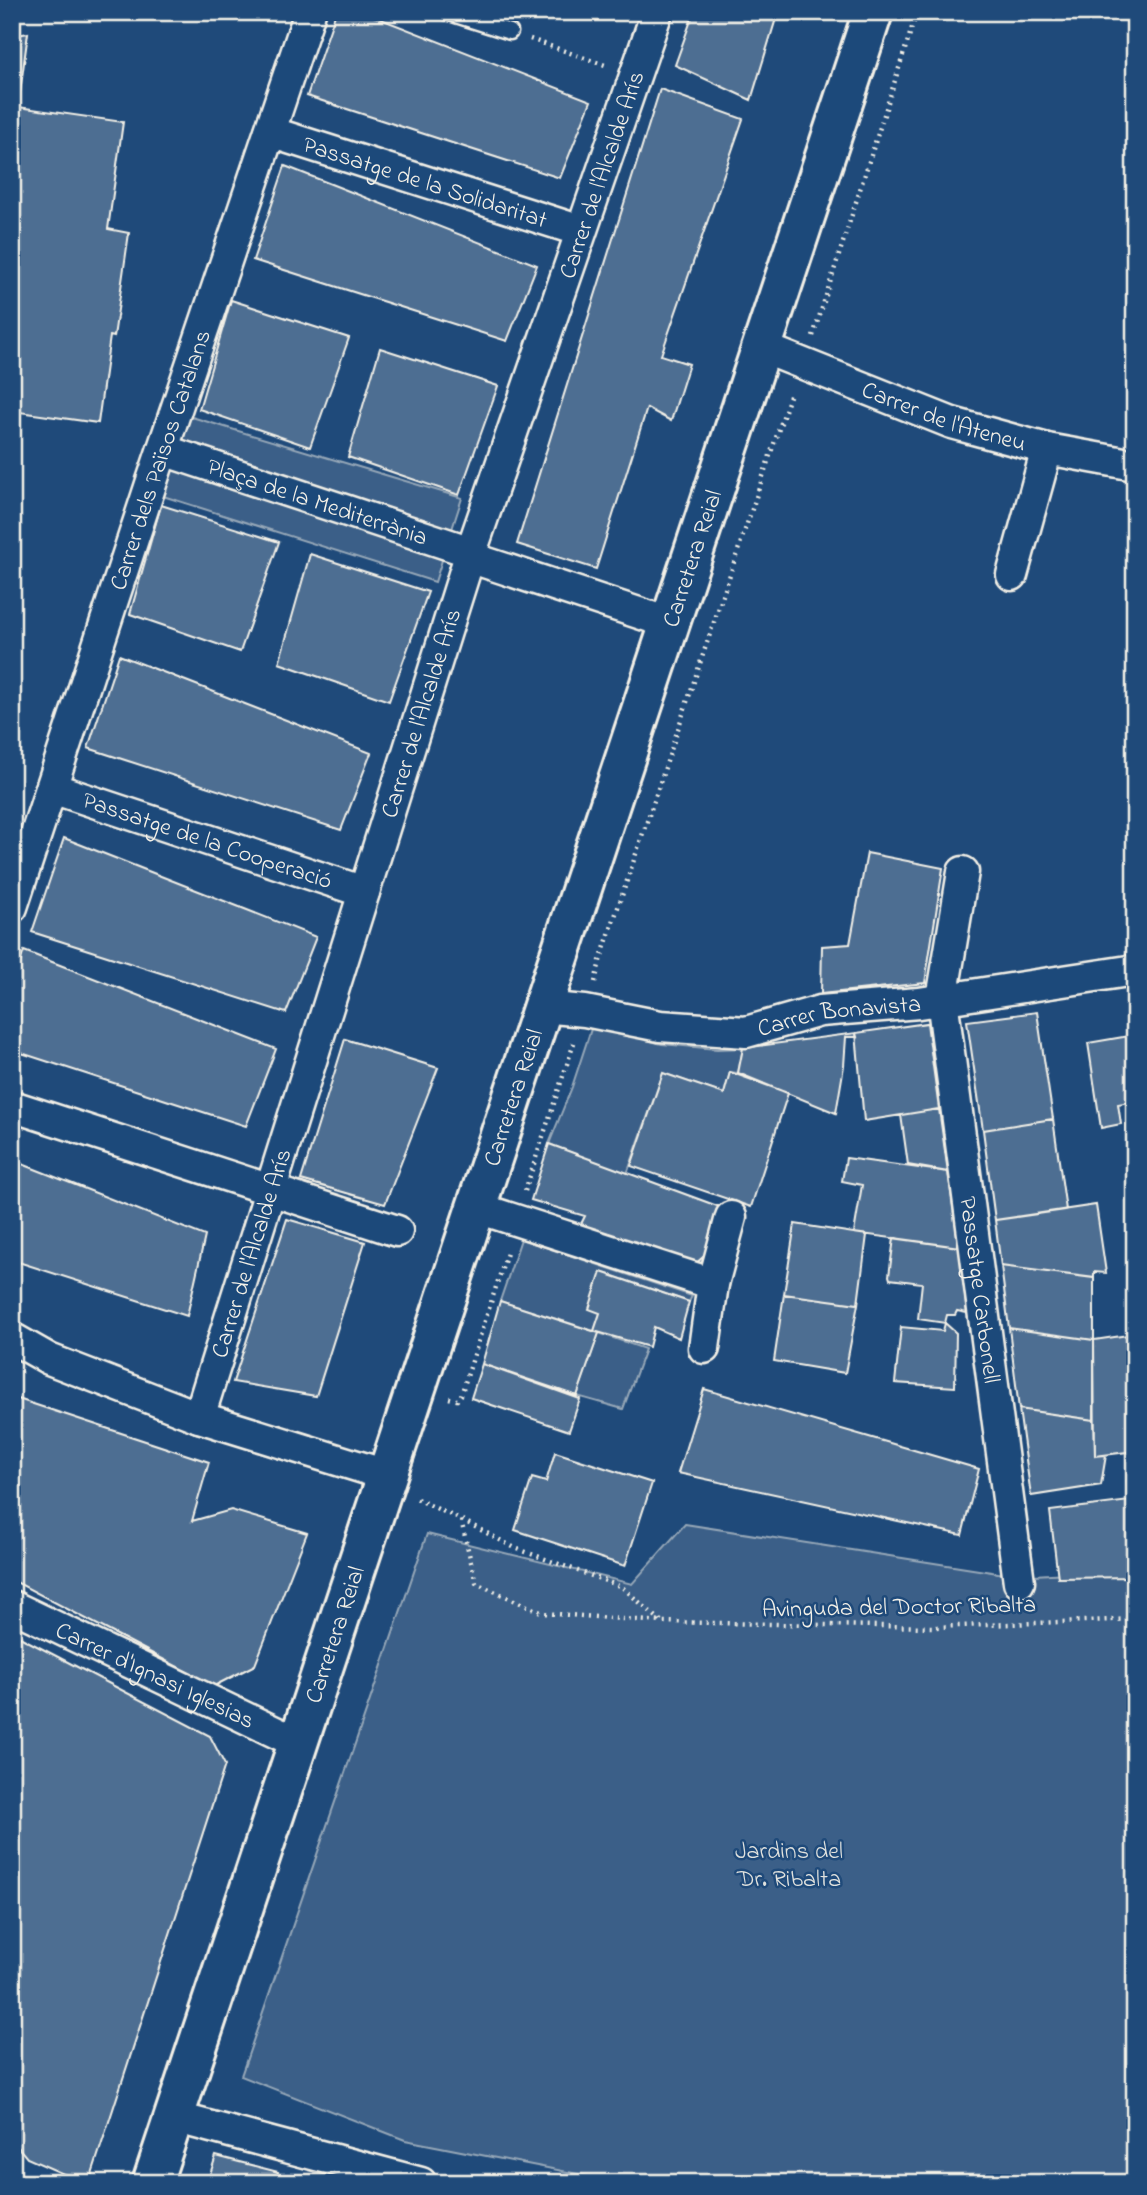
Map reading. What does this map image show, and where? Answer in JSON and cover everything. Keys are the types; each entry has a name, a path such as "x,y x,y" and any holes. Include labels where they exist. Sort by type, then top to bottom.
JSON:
{"main road":[{"name":"Carretera Reial","path":"152,2183 873,12"}],"street":[{"name":"Carrer dels Països Catalans","path":"12,907 310,12"},
{"name":"Carrer de l'Alcalde Arís","path":"199,1417 470,554 657,12"},
{"name":"Passatge de la Solidaritat","path":"270,132 581,231"},
{"name":"Carrer de l'Ateneu","path":"761,347 952,423 1047,449 1135,465"},
{"path":"1012,575 1047,449"},
{"name":"Plaça de la Mediterrània","path":"163,450 669,623"},
{"name":"Passatge de la Cooperació","path":"52,788 364,892"},
{"name":"Passatge Carbonell","path":"963,872 942,999 1019,1582"},
{"name":"Carrer Bonavista","path":"542,1007 585,1011 660,1026 746,1032 820,1012 942,999 1135,970"},
{"path":"12,1106 397,1231"},
{"path":"475,1207 713,1284"},
{"path":"704,1348 713,1284 731,1217"},
{"path":"12,1338 49,1359 199,1417 386,1475"},
{"name":"Carrer d'Ignasi Iglesias","path":"12,1606 298,1743"},
{"path":"174,2117 421,2183"}],"lane":[{"path":"446,12 510,32"}],"path":[{"path":"461,1395 600,961 776,436 824,306 917,12"},
{"path":"510,32 635,76"},
{"path":"386,1475 408,1495 515,1548 622,1587 663,1622"},
{"name":"Avinguda del Doctor Ribalta","path":"461,1520 476,1583 543,1613 663,1622 935,1627 1135,1619"}],"green space":[{"path":"185,415 462,498 435,582 163,496"},
{"path":"592,1026 662,1044 717,1049 743,1048 738,1073 730,1072 724,1094 663,1073 627,1174 549,1144"},
{"path":"521,1239 692,1296 689,1302 601,1272 600,1313 594,1331 500,1301"},
{"path":"599,1333 645,1349 623,1409 577,1396"},
{"name":"Jardins del Dr. Ribalta","path":"685,1524 1017,1576 1135,1569 1135,2183 624,2183 405,2140 241,2076 427,1534 632,1584"}],"building":[{"path":"336,12 363,12 591,101 560,178 307,96"},
{"path":"694,12 778,12 751,100 675,65"},
{"path":"28,33 18,107 123,122 108,229 129,233 114,337 110,336 98,423 12,411 12,36"},
{"path":"660,89 743,119 661,355 689,364 671,421 647,408 596,569 517,544"},
{"path":"285,166 537,265 507,341 253,260"},
{"path":"231,300 349,338 310,447 199,409"},
{"path":"380,348 498,386 459,495 348,457"},
{"path":"161,505 279,542 240,652 130,614"},
{"path":"310,554 428,592 389,701 279,663"},
{"path":"119,655 371,753 341,830 88,748"},
{"path":"64,838 316,937 286,1013 32,932"},
{"path":"867,853 943,868 925,983 821,994 822,946 850,944"},
{"path":"24,951 276,1049 246,1126 12,1050 12,985"},
{"path":"1037,1012 1053,1119 983,1130 967,1021"},
{"path":"927,1023 939,1109 864,1121 856,1033"},
{"path":"856,1033 857,1037 846,1037 836,1113 738,1073 743,1048"},
{"path":"1135,1035 1135,1101 1118,1104 1121,1124 1101,1128 1088,1043"},
{"path":"345,1039 438,1068 385,1204 301,1180"},
{"path":"730,1072 788,1093 751,1207 631,1166 663,1073 724,1094"},
{"path":"939,1109 948,1172 908,1165 901,1115"},
{"path":"1053,1119 1066,1210 995,1220 983,1130"},
{"path":"549,1144 720,1207 710,1251 695,1264 580,1226 585,1216 531,1200"},
{"path":"846,1158 948,1172 959,1247 854,1233 862,1185 842,1181"},
{"path":"12,1160 205,1236 187,1316 12,1260"},
{"path":"1096,1205 1106,1273 1094,1272 1094,1278 1001,1266 995,1220"},
{"path":"287,1219 365,1242 316,1396 233,1382"},
{"path":"795,1224 867,1235 858,1304 784,1294"},
{"path":"894,1238 959,1247 967,1313 957,1311 955,1315 947,1315 945,1323 918,1319 922,1283 890,1279 889,1276"},
{"path":"1001,1266 1094,1278 1094,1340 1009,1328"},
{"path":"601,1272 689,1302 679,1338 654,1327 649,1347 594,1331 600,1313 589,1309"},
{"path":"784,1294 858,1304 845,1373 774,1361"},
{"path":"500,1301 599,1333 577,1396 482,1364"},
{"path":"945,1323 956,1333 955,1387 895,1383 901,1327 943,1331"},
{"path":"1009,1328 1094,1340 1094,1420 1019,1409"},
{"path":"1135,1334 1135,1451 1095,1456 1094,1340"},
{"path":"482,1364 580,1399 569,1431 471,1398"},
{"path":"704,1389 979,1469 962,1535 678,1473"},
{"path":"12,1397 209,1462 192,1521 231,1510 307,1533 255,1665 214,1686 12,1580"},
{"path":"1019,1409 1094,1420 1095,1456 1106,1455 1101,1485 1031,1496"},
{"path":"555,1452 652,1483 625,1566 515,1530 532,1478 546,1482"},
{"path":"1127,1481 1135,1481 1135,1577 1058,1578 1050,1511 1130,1501"},
{"path":"12,1633 210,1736 225,1765 89,2183 27,2158 12,2140"},
{"path":"216,2156 278,2172 276,2183 207,2183"}]}
